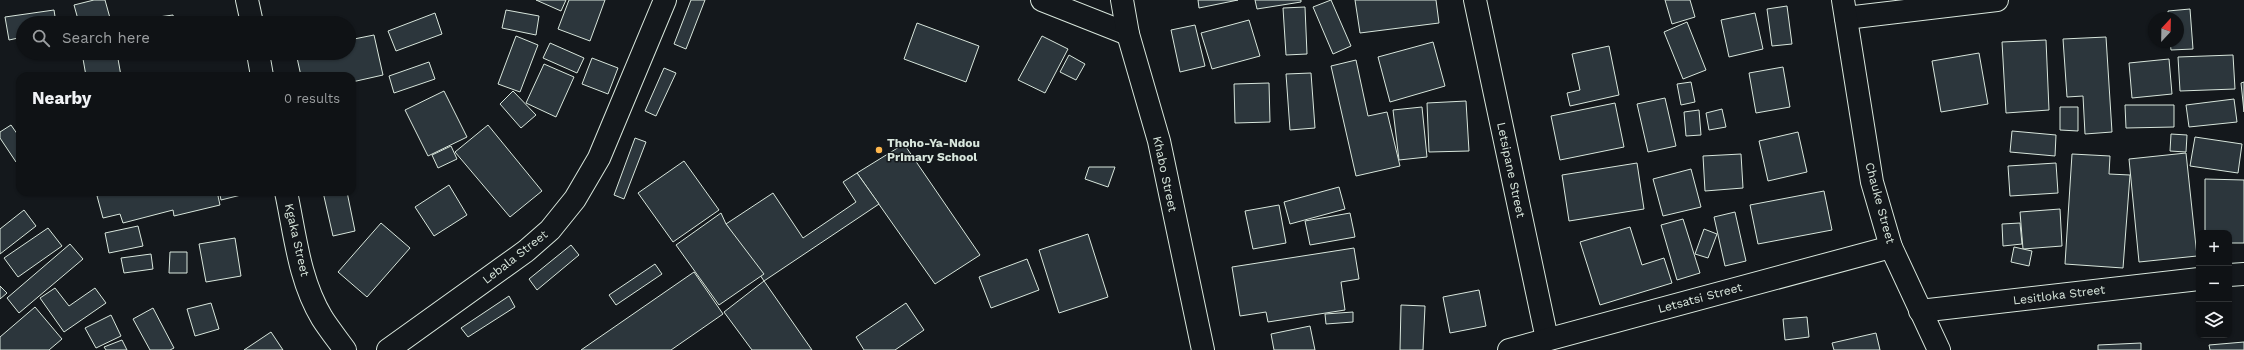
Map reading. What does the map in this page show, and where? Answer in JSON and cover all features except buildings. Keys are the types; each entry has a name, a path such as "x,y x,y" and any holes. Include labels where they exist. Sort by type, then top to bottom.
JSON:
{"street":[{"path":"247,0 250,16"},
{"name":"Lebala Street","path":"388,350 526,251 550,230 575,199 599,158 665,0"},
{"path":"1042,0 1128,34"},
{"name":"Khabo Street","path":"1122,0 1128,34 1159,141 1202,350"},
{"name":"Letsipane Street","path":"1475,0 1547,339"},
{"path":"1844,9 1997,0"},
{"name":"Chauke Street","path":"1844,9 1872,182 1891,247 1939,350"},
{"path":"259,60 261,72"},
{"name":"Kgaka Street","path":"287,196 302,271 310,294 322,317 345,350"},
{"name":"Letsatsi Street","path":"1509,350 1891,247"},
{"path":"2232,276 2244,274"},
{"name":"Lesitloka Street","path":"1920,311 2196,279"}],"place":[{"name":"Thoho-Ya-Ndou Primary School","path":"879,150"}]}
